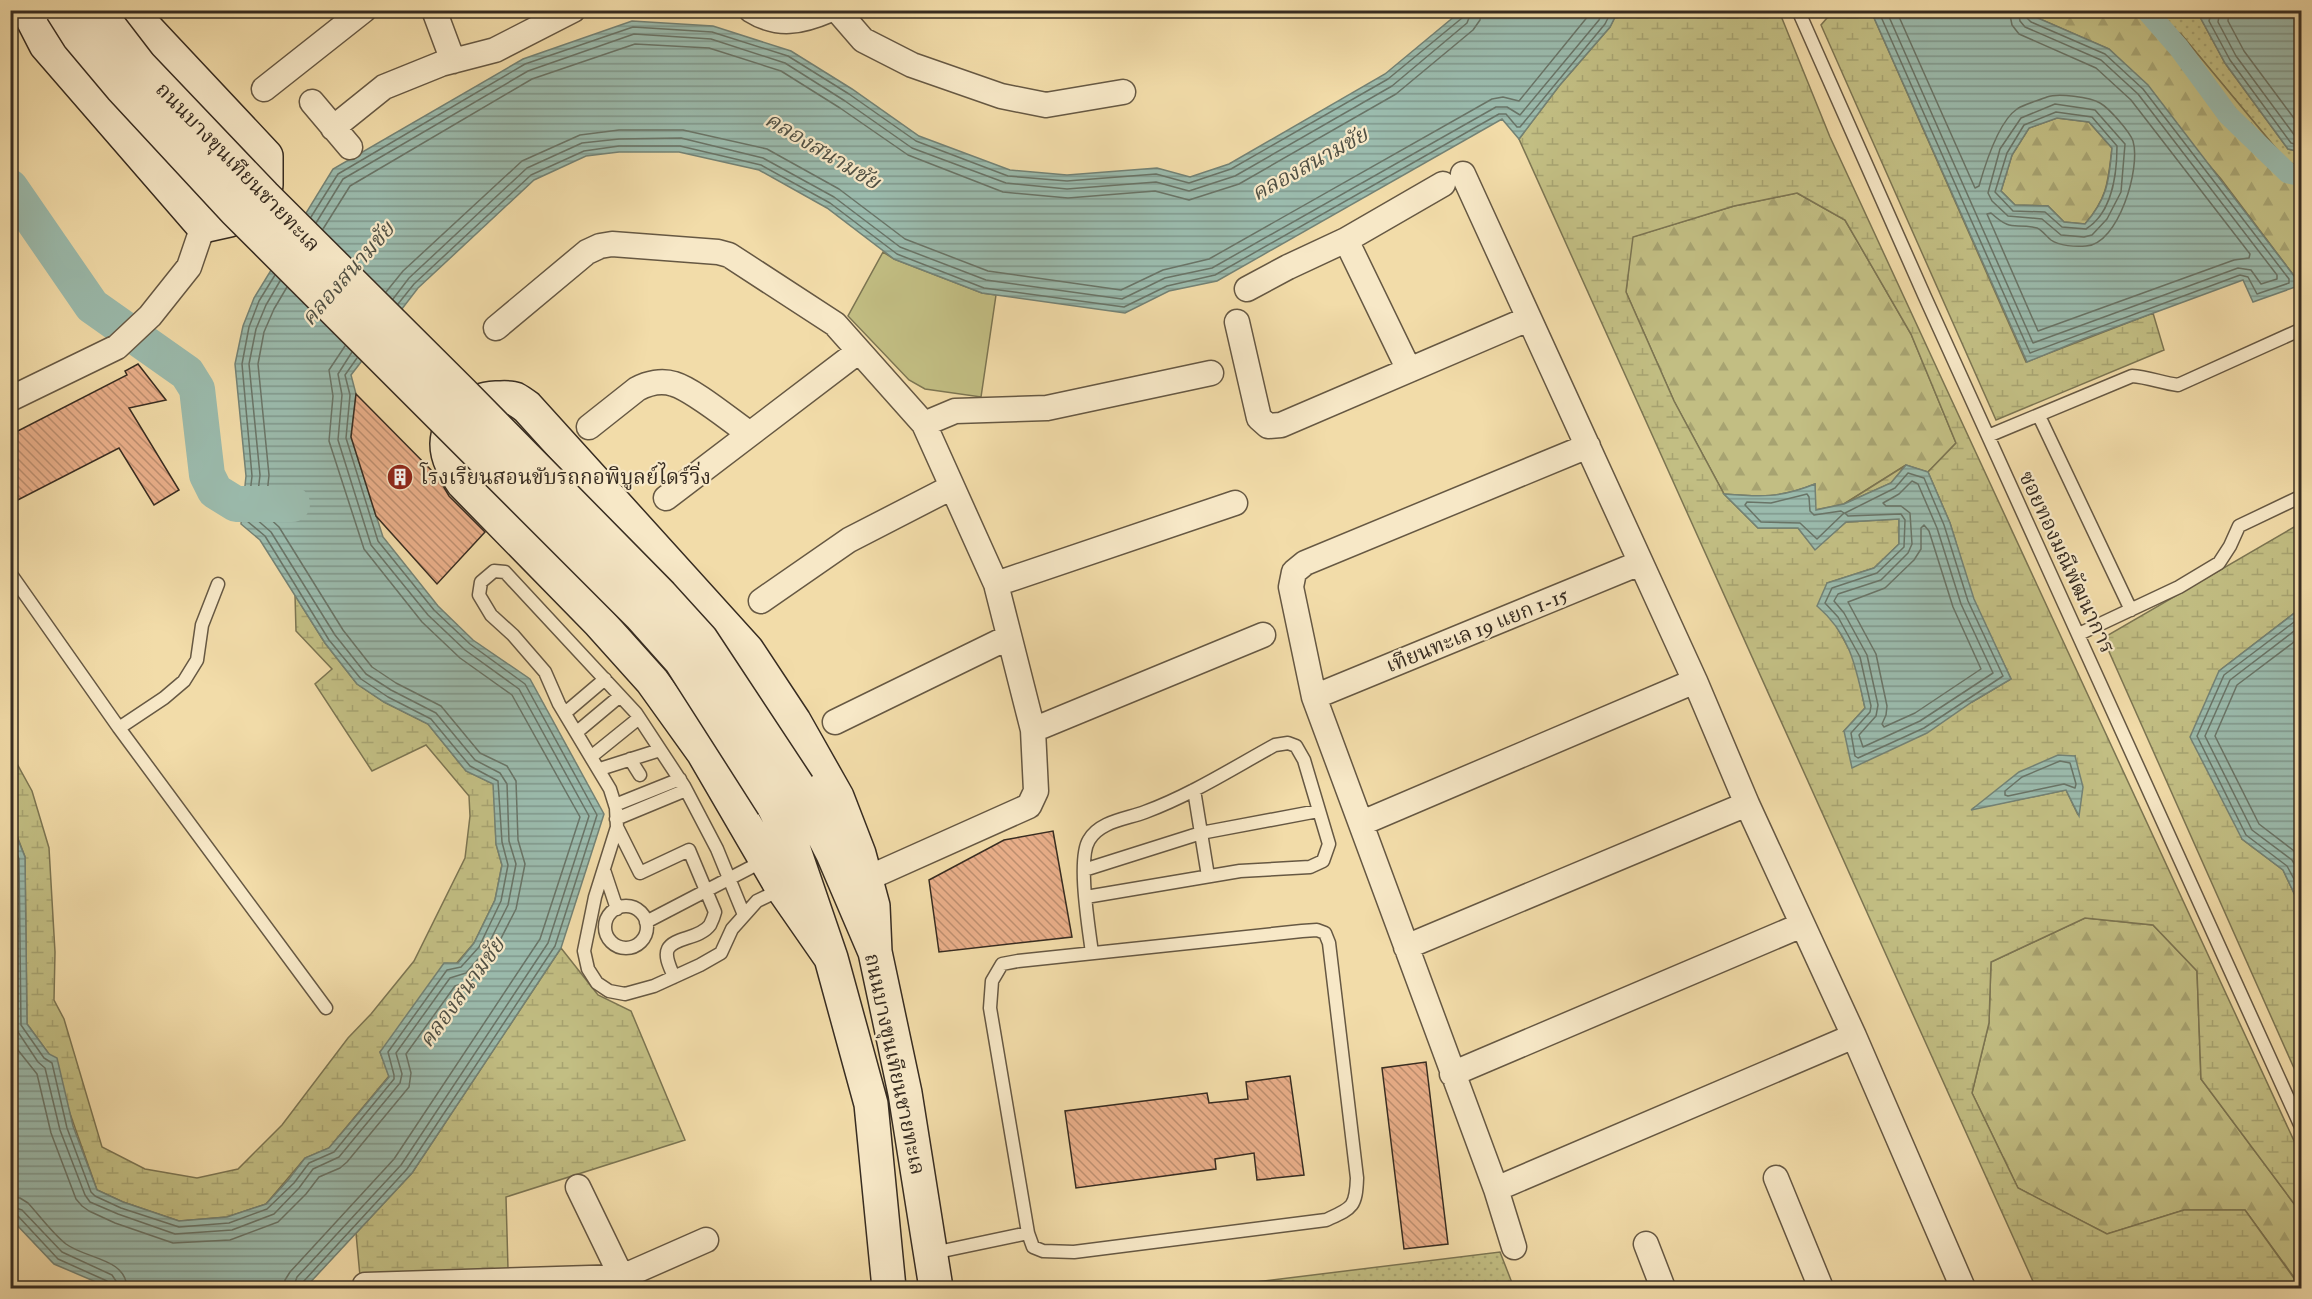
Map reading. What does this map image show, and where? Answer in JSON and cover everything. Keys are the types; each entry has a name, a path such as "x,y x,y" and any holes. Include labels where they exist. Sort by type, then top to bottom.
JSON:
{"main road":[{"path":"28,10 46,45 203,226 230,220 266,185 266,156 129,10"},
{"name":"ถนนบางขุนเทียนชายทะเล","path":"62,10 79,37 121,87 236,210 640,615 681,662 833,854 874,952 905,1093 936,1288"},
{"name":"ถนนบางขุนเทียนชายทะเล","path":"97,10 140,66 264,196 463,394 701,639 785,795 792,844 831,957 871,1104 889,1288"},
{"path":"831,957 783,889 703,752 652,681 599,622 463,483 450,462 447,444 450,431 458,415 469,405 483,399 514,398 527,407 747,650 794,721 837,797 859,854 873,906 874,952"}],"street":[{"path":"264,89 364,10"},
{"path":"434,10 453,61"},
{"path":"333,128 384,87 453,61 495,50 573,10"},
{"path":"751,10 760,16 787,22 809,18 829,10"},
{"path":"837,10 863,40 912,65 1001,96 1046,105 1123,92"},
{"path":"312,102 350,147"},
{"path":"1247,289 1346,240 1394,210 1453,179 1528,319 1588,446 1695,681 1747,804 1854,1036 1962,1288"},
{"path":"10,399 117,347 150,316 189,267 203,226"},
{"path":"1346,240 1409,370"},
{"path":"496,328 587,252 600,246 612,244 718,252 729,255 835,324 924,424 996,584 1033,730 1036,791 1029,806 866,879"},
{"path":"1237,322 1259,418 1268,426 1281,425 1528,319"},
{"path":"666,498 860,351"},
{"path":"924,424 955,411 1047,408 1211,374"},
{"path":"589,427 637,388 646,384 663,382 675,384 691,393 750,434"},
{"path":"1514,1247 1496,1189 1314,697 1291,587 1294,572 1305,563 1588,446"},
{"path":"760,601 849,540 952,487"},
{"path":"996,584 1235,503"},
{"name":"เทียนทะเล 19 แยก 1-15","path":"1314,697 1640,563"},
{"path":"1033,730 1263,635"},
{"path":"835,722 1009,637"},
{"path":"1362,823 1695,681"},
{"path":"1407,947 1747,804"},
{"path":"1452,1074 1802,925"},
{"path":"1496,1189 1854,1036"},
{"path":"1776,1178 1821,1288"},
{"path":"578,1187 625,1283"},
{"path":"365,1285 625,1283 706,1240"},
{"path":"1646,1244 1663,1288"}],"lane":[{"name":"ซอยทองมณีพัฒนาการ","path":"1798,10 2301,1129"},
{"path":"1988,436 2132,376 2150,377 2165,384 2178,385 2301,329"},
{"path":"2039,416 2131,610"},
{"path":"2079,634 2179,587 2218,563 2230,546 2239,526 2301,496"},
{"path":"674,977 667,957 668,950 673,944 700,934 709,926 715,912 708,891 689,850 640,873 617,823 610,789 565,713 545,672 513,635 491,615 479,595 481,582 494,571 505,572 639,718 683,785 717,849 744,915"},
{"path":"10,573 119,728 326,1008"},
{"path":"119,728 164,698 184,681 197,660 202,625 218,584"},
{"path":"565,713 605,679"},
{"path":"577,732 620,696"},
{"path":"592,756 639,718"},
{"path":"1086,897 1208,876 1310,867 1323,861 1329,844 1304,760 1296,746 1288,743 1275,744 1194,790 1146,812 1103,826 1089,840 1084,870 1086,897 1092,953"},
{"path":"600,769 660,750"},
{"path":"630,759 640,775"},
{"path":"615,805 683,785"},
{"path":"683,785 617,823 595,897 584,951 588,969 597,983 609,991 625,994 654,986 721,954 732,929 757,901 783,889"},
{"path":"1194,790 1208,876"},
{"path":"1084,870 1201,833 1318,811"},
{"path":"646,922 766,860"},
{"path":"604,870 617,909"},
{"path":"632,907 638,910 646,922 645,936 641,942 629,948 616,946 611,942 605,930 608,917 617,909 632,907"},
{"path":"586,938 605,930"},
{"path":"1317,930 1325,933 1331,955 1357,1178 1357,1198 1351,1206 1326,1220 1074,1252 1042,1251 1033,1246 1028,1233 990,1008 992,981 1002,964 1302,931 1317,930"},
{"path":"932,1253 1028,1233"}],"green space":[{"path":"1618,11 1779,11 1830,137 2301,1156 2301,1213 2201,1079 2197,971 2153,925 2085,918 1991,962 1989,1023 1972,1093 2018,1188 2107,1234 2184,1210 2245,1210 2301,1288 2036,1288 1519,139 1559,86 1610,27","holes":["1797,193 1845,220 1911,334 1956,443 1928,472 1950,523 1973,599 2011,679 1972,702 1844,731 1865,708 1855,660 1833,620 1827,583 1874,568 1899,544 1899,519 1846,522 1815,549 1798,528 1758,528 1724,494 1674,401 1626,292 1633,237 1734,206","2075,756 2078,815 2066,790 1972,809"]},
{"path":"1833,11 1871,11 2026,362 2153,313 2164,350 1996,420 1821,25"},
{"path":"2031,11 2139,11 2181,34 2288,163 2301,165 2301,285 2221,179 2109,49 2033,16"},
{"path":"2139,11 2221,11 2199,15 2225,63 2288,149 2301,152 2301,165 2288,163 2181,34"},
{"path":"2057,118 2089,122 2112,148 2103,197 2085,224 2064,222 2048,206 2015,205 2001,191 2012,155 2029,128"},
{"path":"1797,193 1845,220 1911,334 1956,443 1928,472 1906,465 1844,504 1815,510 1815,484 1791,492 1770,495 1724,494 1674,401 1626,292 1632,237 1734,206"},
{"path":"883,252 894,259 982,293 996,295 981,397 925,389 909,380 848,316"},
{"path":"1906,465 1891,483 1844,504"},
{"path":"2301,523 2301,608 2219,671 2242,839 2283,870 2301,908 2302,962 2299,971 2302,976 2301,1084 2103,638"},
{"path":"295,595 325,643 357,684 384,702 428,724 466,771 494,784 496,844 502,865 495,900 474,943 380,1052 389,1076 329,1148 305,1158 266,1204 227,1217 179,1221 123,1202 97,1190 49,1054 27,1024 25,857 11,820 10,751 32,791 49,848 55,952 54,1000 64,1019 102,1147 145,1169 197,1178 238,1169 282,1125 348,1038 371,1014 414,961 465,858 470,816 469,796 426,745 372,771 315,684 332,669 296,631"},
{"path":"2085,918 2153,925 2197,971 2201,1079 2301,1213 2301,1287 2245,1210 2184,1210 2107,1234 2018,1188 1972,1093 1989,1023 1991,962"},
{"path":"561,948 598,995 631,1011 685,1140 506,1197 508,1269 360,1276 356,1233 412,1173"},
{"path":"1500,1252 1514,1288 1207,1288"}],"water":[{"path":"2221,10 2301,11 2301,152 2288,149 2225,63 2199,15"},
{"name":"คลองสนามชัย","path":"1461,11 1618,11 1610,27 1559,86 1519,139 1502,119 1217,281 1169,291 1125,313 982,293 894,259 827,208 759,170 679,152 619,152 586,156 534,180 418,288 351,375 356,394 351,437 383,537 438,606 473,640 530,679 604,814 561,948 412,1173 305,1288 110,1288 54,1264 15,1223 10,1215 10,820 25,857 27,1024 49,1054 57,1058 73,1126 97,1190 123,1202 179,1221 227,1217 266,1204 305,1158 329,1148 389,1077 380,1052 444,963 458,963 474,943 495,900 502,865 496,844 493,784 466,771 428,724 384,702 357,684 325,643 260,540 241,524 246,476 235,364 243,326 254,298 333,169 523,59 632,21 713,26 791,51 852,89 919,136 1010,170 1067,175 1157,168 1190,177 1229,164 1385,74"},
{"path":"1871,11 2031,11 2033,16 2109,49 2148,85 2301,285 2253,302 2243,280 2027,362","holes":["2057,118 2089,122 2112,148 2110,170 2103,197 2085,224 2064,222 2048,206 2015,205 2001,191 2012,155 2029,128"]},
{"path":"1906,465 1928,472 1950,523 1974,599 2011,679 1927,733 1852,768 1844,731 1865,708 1850,652 1837,628 1817,606 1827,583 1874,568 1899,544 1899,519 1846,522 1815,550 1798,528 1758,528 1724,494 1770,495 1791,492 1815,484 1816,510 1844,504 1891,483"},
{"path":"2301,608 2301,908 2283,870 2242,839 2190,737 2219,671"},
{"path":"2058,755 2075,756 2083,787 2079,816 2066,790 1971,810 2019,772"}],"building":[{"path":"138,364 166,400 129,408 179,490 154,505 119,448 10,504 10,435 127,375 125,371"},
{"name":"โรงเรียนสอนขับรถกอพิบูลย์ไดร์วิ่ง","path":"356,394 438,477 449,496 485,532 437,584 376,516 351,437"},
{"path":"1053,831 1072,937 939,952 929,880 1004,840"},
{"path":"1426,1062 1448,1244 1404,1249 1382,1068"},
{"path":"1290,1076 1304,1175 1257,1180 1254,1153 1215,1159 1216,1169 1076,1188 1065,1111 1207,1093 1209,1103 1248,1099 1246,1082"}],"waterway":[{"path":"2146,10 2179,48 2228,115 2288,173 2302,176"},
{"path":"10,187 92,306 187,373 197,389 207,475 215,491 236,504 292,504"}],"place":[{"name":"โรงเรียนสอนขับรถกอพิบูลย์ไดร์วิ่ง","path":"400,477"}]}
